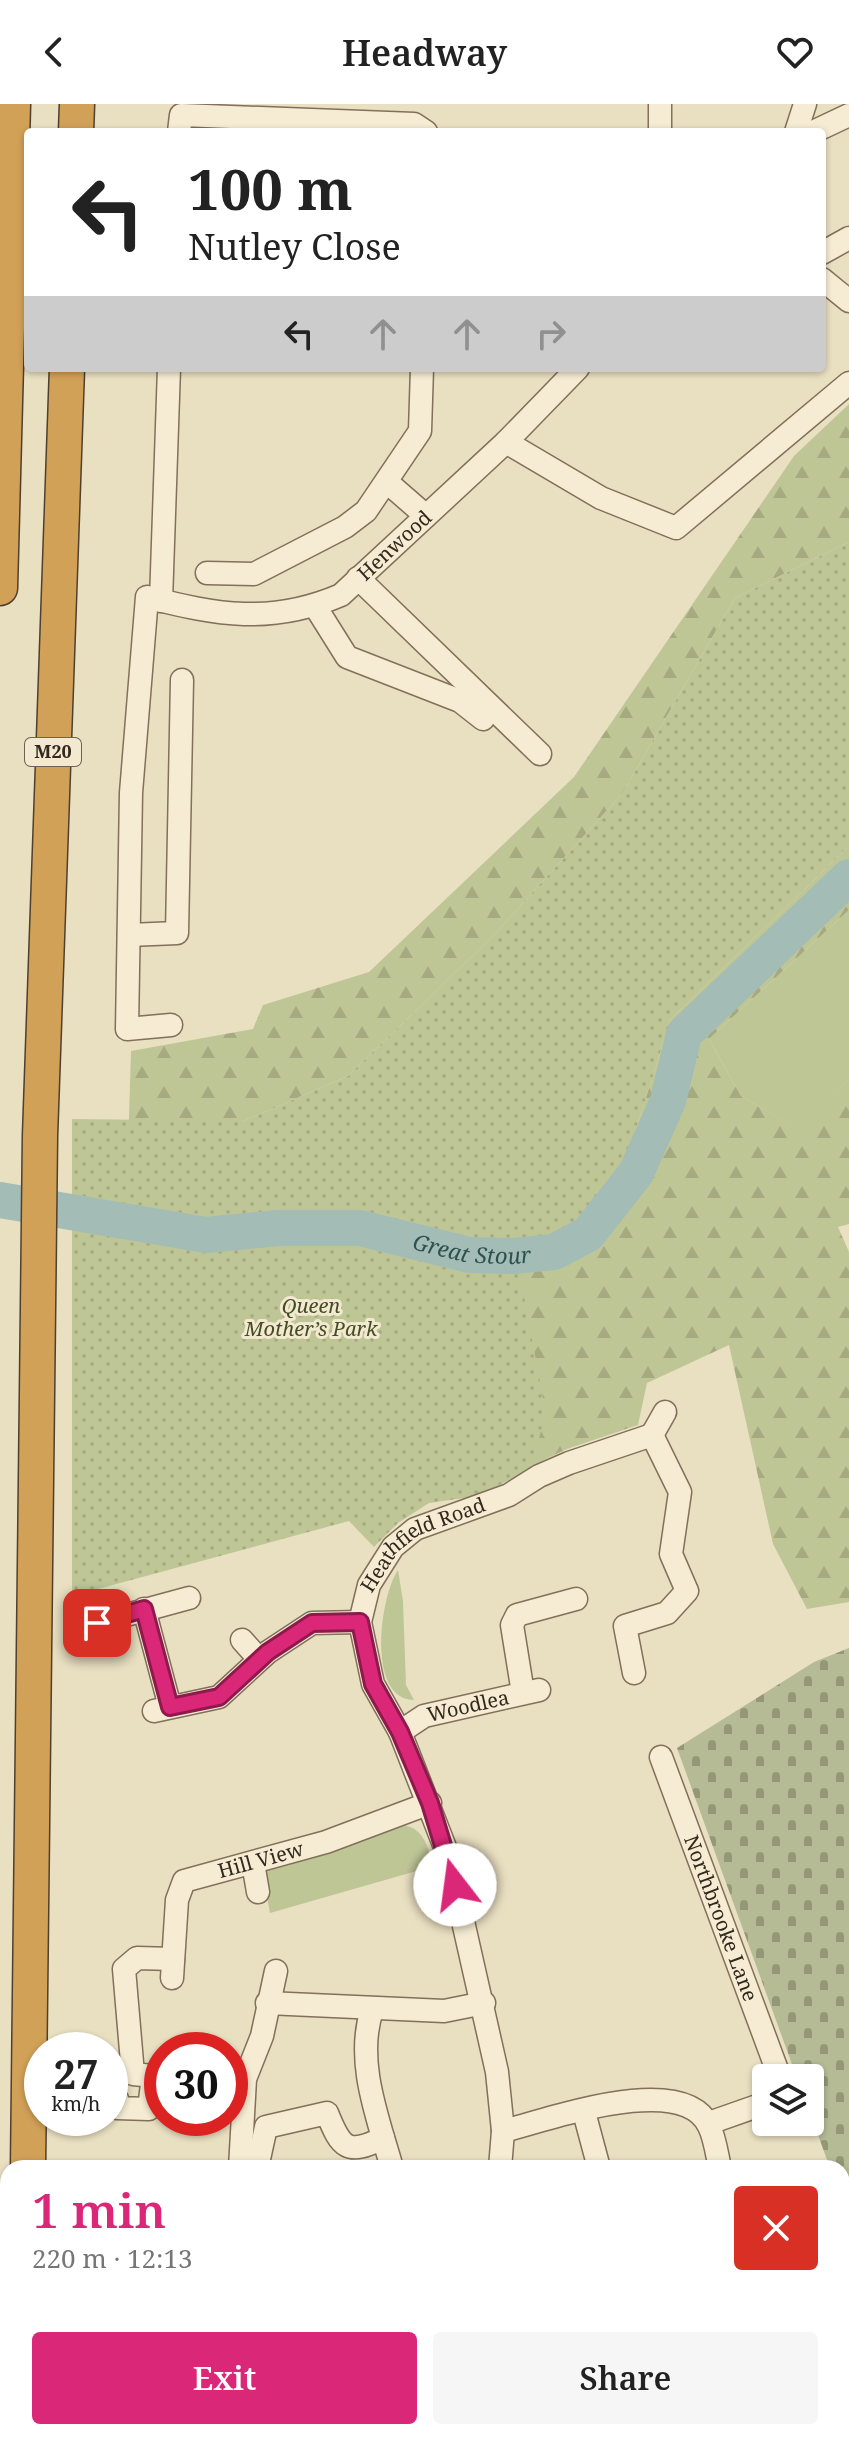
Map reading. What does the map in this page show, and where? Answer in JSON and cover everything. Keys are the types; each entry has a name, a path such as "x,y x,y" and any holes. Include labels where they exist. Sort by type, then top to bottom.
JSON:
{"highway":[{"path":"0,588 13,104"},
{"path":"76,128 77,104"},
{"name":"M20","path":"28,2160 36,1304 67,372"}],"street":[{"path":"660,104 660,128"},
{"path":"797,128 805,104"},
{"path":"179,128 181,115 414,124 420,128"},
{"path":"821,128 849,115"},
{"path":"826,251 849,238"},
{"path":"826,282 849,301"},
{"path":"169,372 161,601 147,597 131,793 127,1029 171,1025"},
{"path":"207,573 254,574 345,527 366,511 420,431 422,372"},
{"name":"Henwood","path":"161,601 205,613 247,616 315,606 341,595 506,442 574,372"},
{"path":"506,442 601,498 676,528 849,383"},
{"path":"387,482 426,516"},
{"path":"358,578 540,754"},
{"path":"315,606 347,657 460,701 483,719"},
{"path":"129,935 177,933 182,680"},
{"path":"634,1673 625,1626 667,1613 687,1591 671,1554 680,1492 652,1435 665,1412"},
{"name":"Heathfield Road","path":"501,2160 503,2131 484,2003 448,1855 400,1732 373,1684 360,1622 369,1585 393,1547 415,1529 509,1495 539,1476 569,1463 652,1435"},
{"path":"97,1623 189,1598"},
{"name":"Woodlea","path":"400,1732 424,1716 531,1692 512,1625 517,1615 576,1599"},
{"path":"144,1609 162,1709 219,1697 259,1659 312,1623 360,1622"},
{"path":"242,1640 259,1659"},
{"name":"Northbrooke Lane","path":"661,1757 775,2064"},
{"name":"Hill View","path":"128,2108 149,2109 153,2076 133,2074 124,1969 137,1958 172,1968 177,1900 184,1881 326,1842 430,1803"},
{"path":"253,1863 258,1892"},
{"path":"240,2160 245,2079 262,2036 276,1971"},
{"path":"267,2003 444,2011 484,2003"},
{"path":"372,2010 364,2035 371,2092 390,2160"},
{"path":"503,2131 635,2098 670,2099 691,2108 709,2123 718,2160"},
{"path":"709,2123 752,2108"},
{"path":"584,2112 597,2160"},
{"path":"259,2160 266,2127 327,2113 338,2140 347,2147 361,2149 383,2138"}],"green space":[{"path":"849,404 849,542 735,598 622,794 493,936 348,1076 244,1121 127,1182 131,1051 253,1029 263,1005 369,972 574,777 794,456"},
{"name":"Queen Mother’s Park","path":"849,542 849,846 671,1019 626,1160 576,1222 515,1248 546,1414 530,1469 478,1496 429,1503 398,1523 374,1547 349,1521 72,1596 72,1119 244,1121 348,1076 493,936 622,794 735,598"},
{"path":"849,846 849,910 709,1039 741,1096 804,1132 849,1078 849,1224 838,1227 849,1252 849,1602 807,1609 773,1544 729,1345 647,1383 638,1425 567,1449 529,1467 442,1261 626,1160 671,1019"},
{"path":"849,910 849,1078 805,1133 741,1096 709,1039"},
{"path":"398,1570 403,1601 406,1685 414,1700 399,1695 389,1683 383,1665 382,1622"},
{"path":"849,1648 849,2160 827,2160 818,2136 824,2136 824,2064 792,2064 677,1748 814,1662"},
{"path":"400,1825 419,1833 434,1866 270,1913 264,1881 266,1871"}],"waterway":[{"name":"Great Stour","path":"0,1200 206,1235 278,1228 360,1228 469,1255 514,1256 554,1252 588,1234 636,1173 668,1101 684,1034 849,877"}],"route":[{"path":"97,1623 144,1609 170,1707 219,1697 268,1652 312,1623 360,1622 373,1684 400,1732 430,1803 455,1885"}]}
